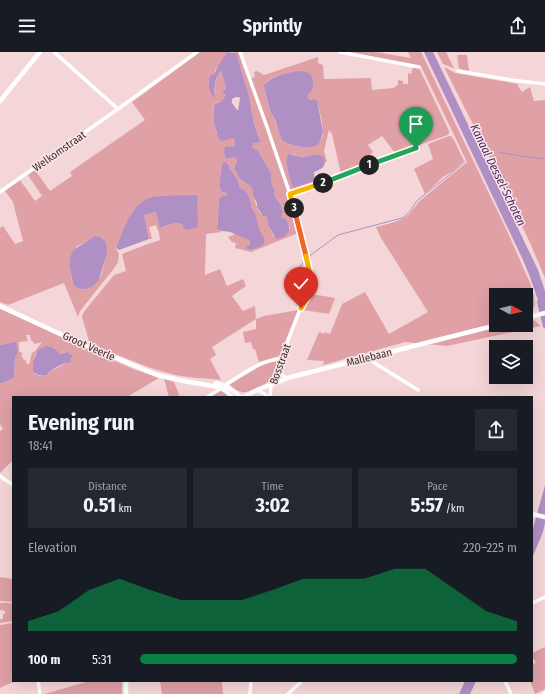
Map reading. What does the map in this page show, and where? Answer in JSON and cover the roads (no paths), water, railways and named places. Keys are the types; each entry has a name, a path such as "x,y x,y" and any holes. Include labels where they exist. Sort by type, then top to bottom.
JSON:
{"main road":[{"path":"0,101 40,52"},
{"name":"Groot Veerle","path":"0,306 157,375 223,387 239,396"},
{"path":"533,316 545,313"},
{"name":"Mallebaan","path":"246,396 287,378 489,327"},
{"path":"223,387 231,396"},
{"path":"534,514 545,517"},
{"path":"126,682 126,694"}],"street":[{"path":"54,52 118,109"},
{"name":"Welkomstraat","path":"0,192 197,52"},
{"name":"Bosstraat","path":"240,52 268,127 290,194 302,237 312,284 311,290 299,312 271,384 269,396"},
{"path":"340,52 419,67"},
{"path":"458,71 545,84"},
{"path":"290,194 341,177 416,148"},
{"path":"369,357 374,362 418,390"},
{"path":"209,396 260,364 274,359 281,359"},
{"path":"277,369 287,378"},
{"path":"257,390 268,396"},
{"path":"0,476 12,484"},
{"path":"533,603 545,597"},
{"path":"38,682 40,694"},
{"path":"250,694 251,682"},
{"path":"288,694 301,682"},
{"path":"505,682 510,694"}],"waterway":[{"name":"Kanaal Dessel-Schoten","path":"498,152 545,159"},
{"path":"308,257 338,235 402,218 419,199 465,161"},
{"path":"286,286 305,260"}]}
